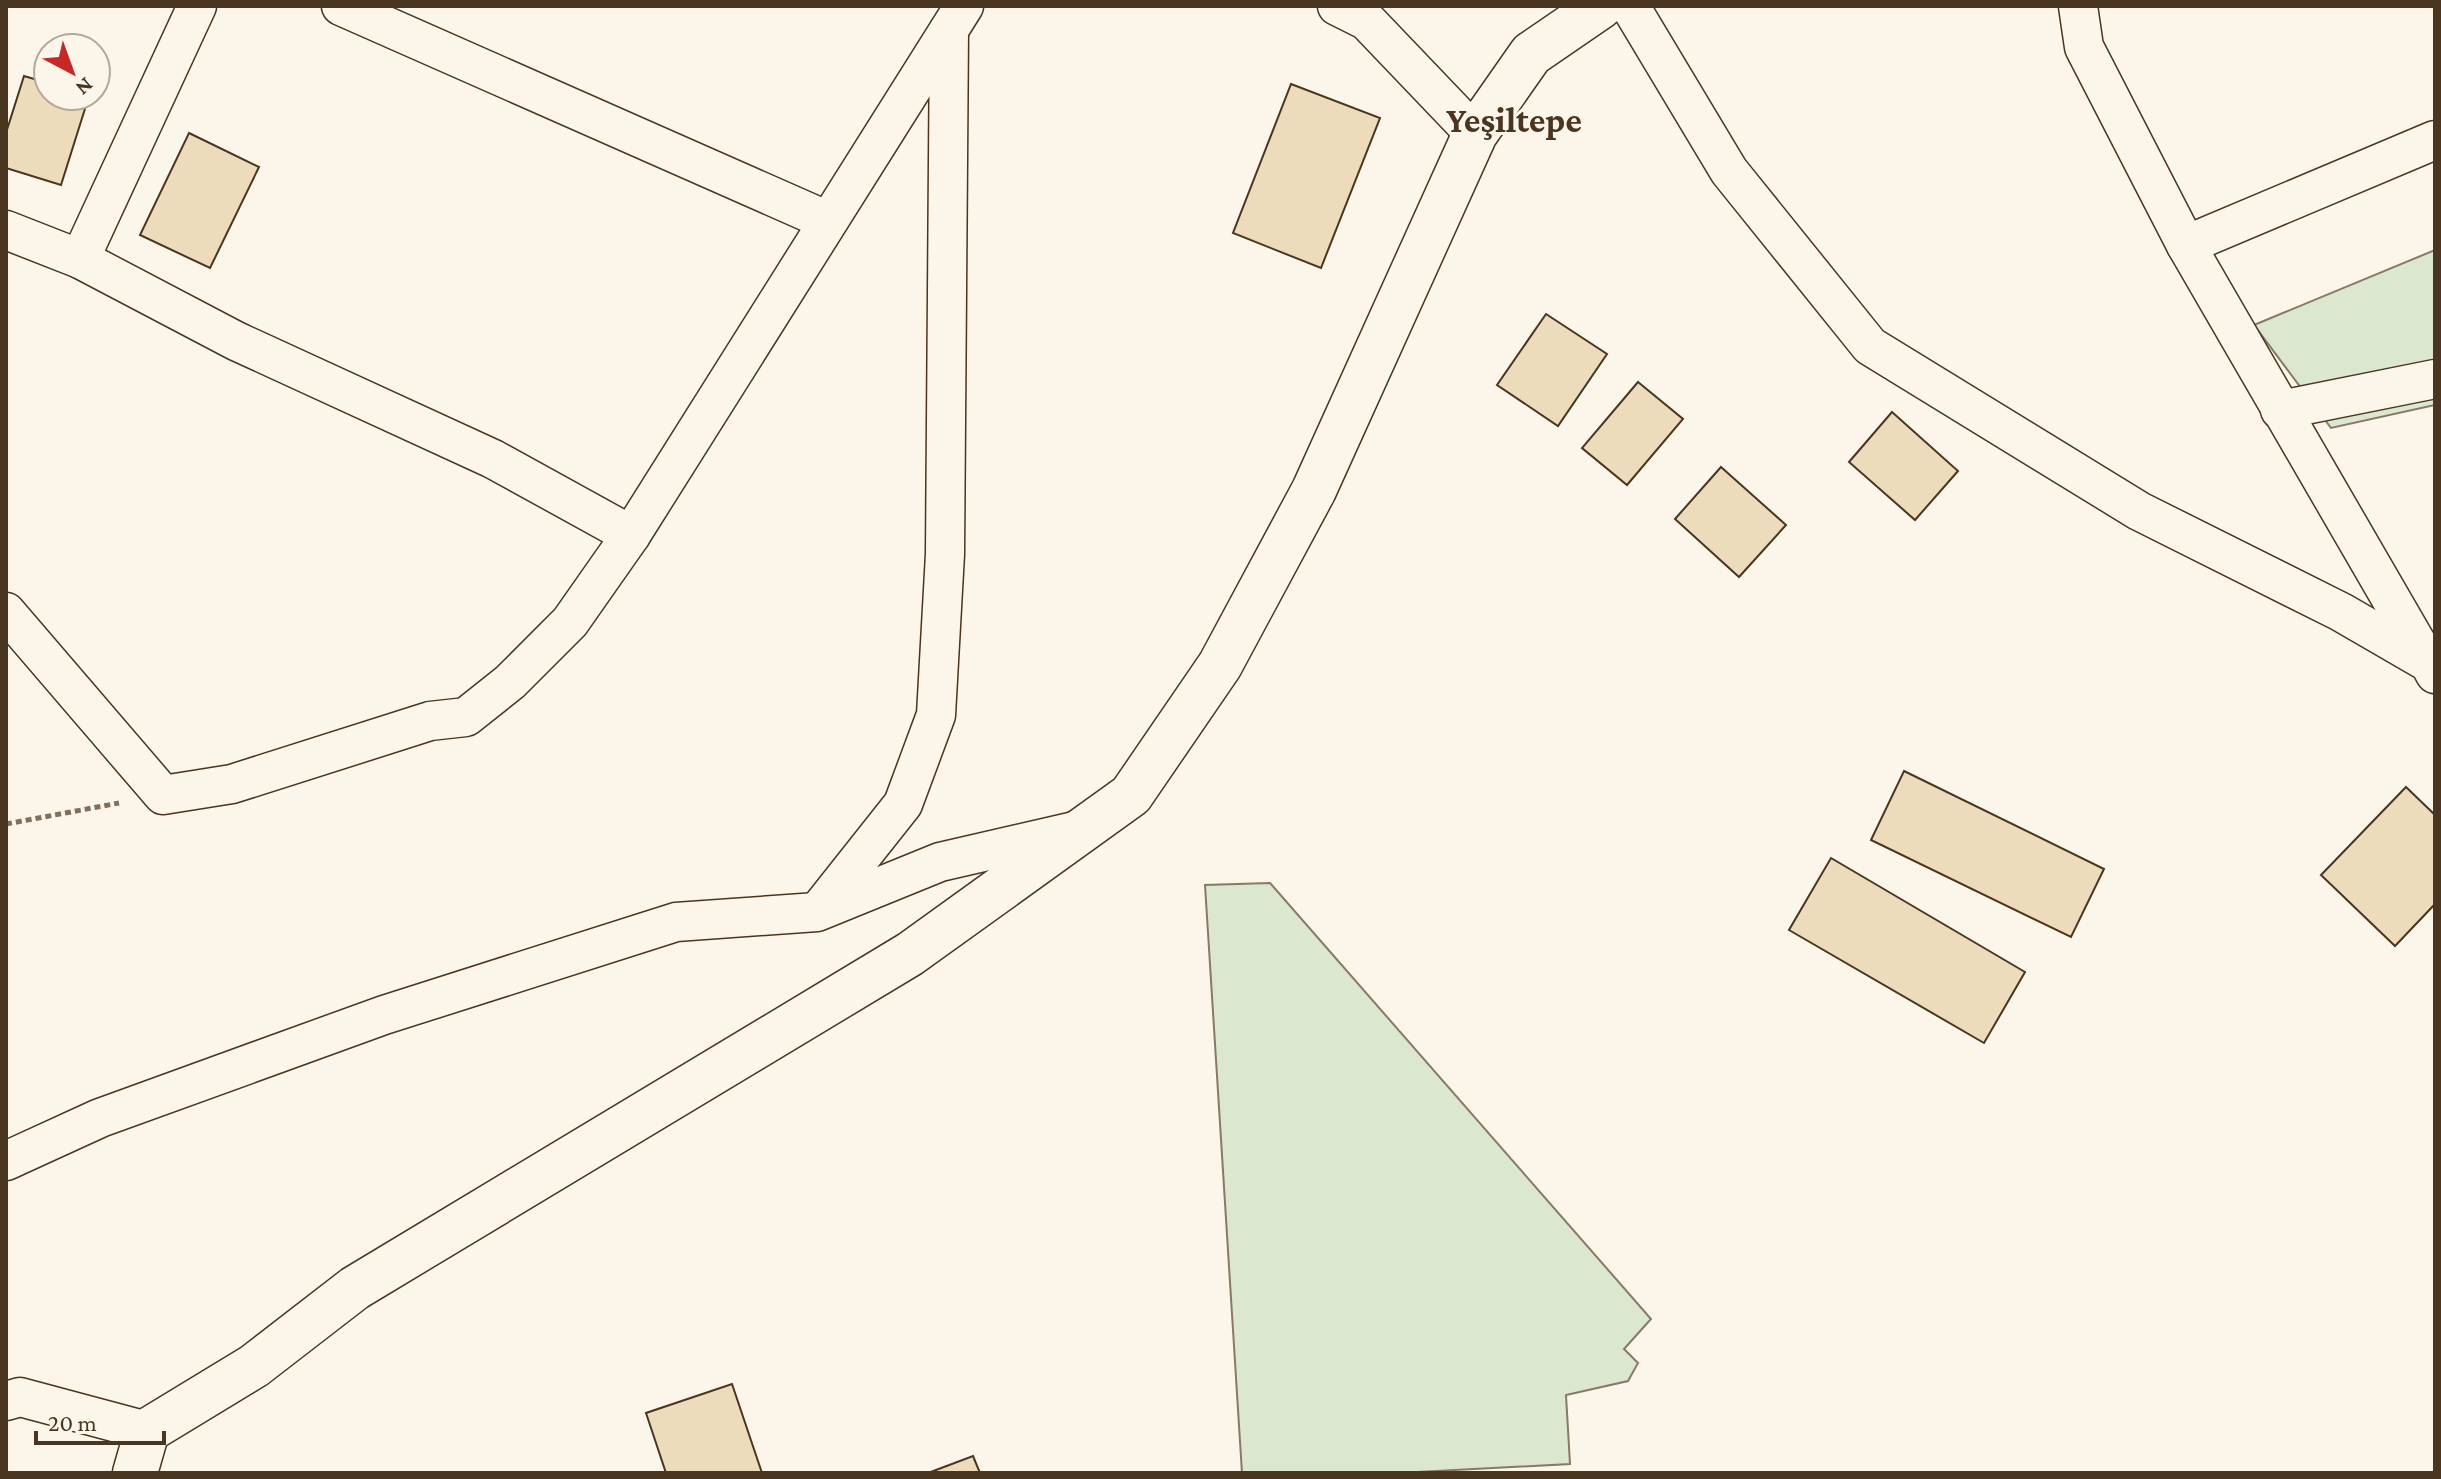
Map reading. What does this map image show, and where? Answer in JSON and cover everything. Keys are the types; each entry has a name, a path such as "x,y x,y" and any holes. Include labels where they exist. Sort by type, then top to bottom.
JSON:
{"street":[{"path":"80,259 197,6"},
{"path":"341,6 828,221"},
{"path":"135,1473 147,1431 254,1366 355,1288 910,954 1131,795 1220,665 1314,490 1475,134 1531,54 1601,6"},
{"path":"1630,6 1729,171 1870,346 2139,511 2341,612 2432,669"},
{"path":"2078,6 2084,47 2186,245 2432,669"},
{"path":"1359,11 1475,134"},
{"path":"6,612 163,795 232,784 430,721 466,717 510,682 570,622 631,535 957,18"},
{"path":"817,912 903,804 936,715 945,554 957,18"},
{"path":"2186,245 2435,140"},
{"path":"6,230 80,259 236,341 493,459 631,535"},
{"path":"2280,410 2435,379"},
{"path":"6,1161 100,1118 384,1015 676,922 817,912 940,862 1085,829"},
{"path":"6,1401 20,1397 147,1431"}],"path":[{"path":"6,824 163,795"}],"green space":[{"path":"2435,250 2435,405 2331,428 2254,325"},
{"path":"1270,883 1651,1319 1624,1349 1638,1363 1628,1381 1566,1395 1570,1464 1398,1473 1242,1473 1205,885"}],"building":[{"path":"24,76 32,78 32,112 84,112 61,185 6,168 6,133"},
{"path":"1291,84 1380,118 1321,268 1233,233"},
{"path":"189,133 259,167 210,268 140,235"},
{"path":"1546,314 1607,354 1558,426 1497,385"},
{"path":"1638,382 1683,419 1627,485 1582,448"},
{"path":"1892,412 1958,471 1915,520 1849,462"},
{"path":"1721,467 1786,525 1739,577 1675,519"},
{"path":"1904,771 2104,869 2071,937 1871,840"},
{"path":"2406,787 2435,815 2435,904 2395,946 2321,875"},
{"path":"1831,858 2025,972 1984,1043 1789,930"},
{"path":"732,1384 762,1473 666,1473 646,1413"},
{"path":"973,1456 980,1473 928,1473"}],"district":[{"name":"Yeşiltepe","path":"1514,120"}]}
